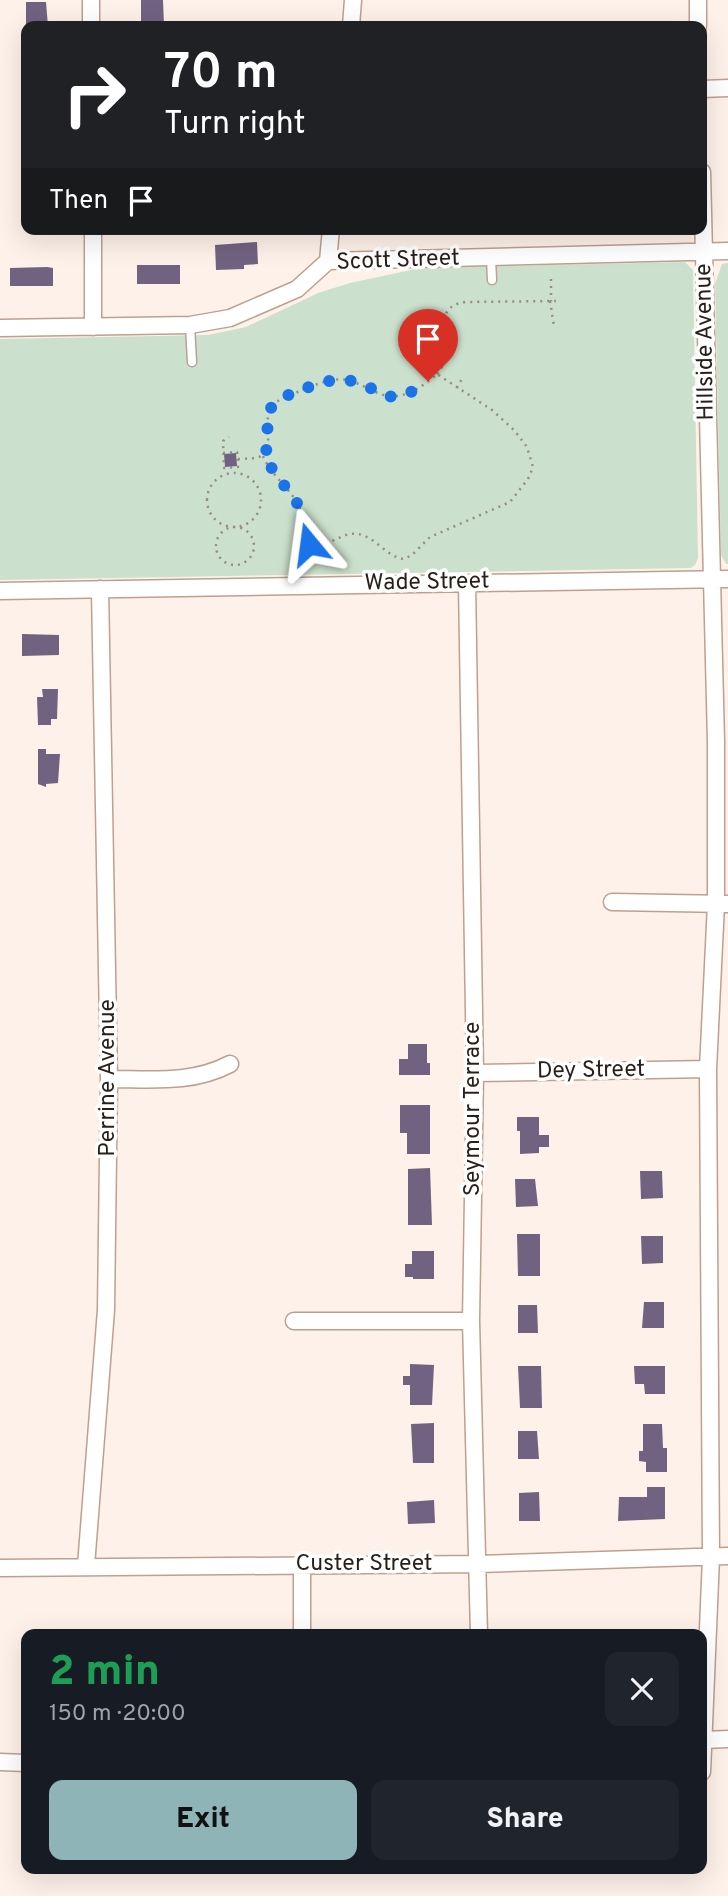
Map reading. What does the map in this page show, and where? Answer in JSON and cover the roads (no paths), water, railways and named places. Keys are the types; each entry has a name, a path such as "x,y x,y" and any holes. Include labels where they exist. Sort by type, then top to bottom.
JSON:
{"street":[{"path":"91,0 92,21"},
{"path":"351,21 353,0"},
{"path":"698,0 698,21"},
{"path":"707,89 728,88"},
{"path":"93,235 93,327"},
{"path":"328,261 330,235"},
{"name":"Hillside Avenue","path":"704,235 711,580 722,742 722,904 708,1069 720,1557 707,1706"},
{"name":"Scott Street","path":"0,328 190,325 230,318 297,289 328,261 728,251"},
{"name":"Wade Street","path":"0,591 728,579"},
{"name":"Seymour Terrace","path":"467,583 475,1073 471,1321 479,1629"},
{"name":"Perrine Avenue","path":"86,1566 106,1310 109,1079 100,589"},
{"path":"612,902 722,904"},
{"path":"109,1079 194,1078 230,1063"},
{"name":"Dey Street","path":"475,1073 708,1069"},
{"path":"294,1321 471,1321"},
{"name":"Custer Street","path":"0,1568 479,1564 720,1557"},
{"path":"302,1565 302,1629"},
{"path":"707,1740 728,1739"},
{"path":"0,1762 21,1763"}],"lane":[{"path":"491,258 492,280"},
{"path":"190,325 192,362"}]}
